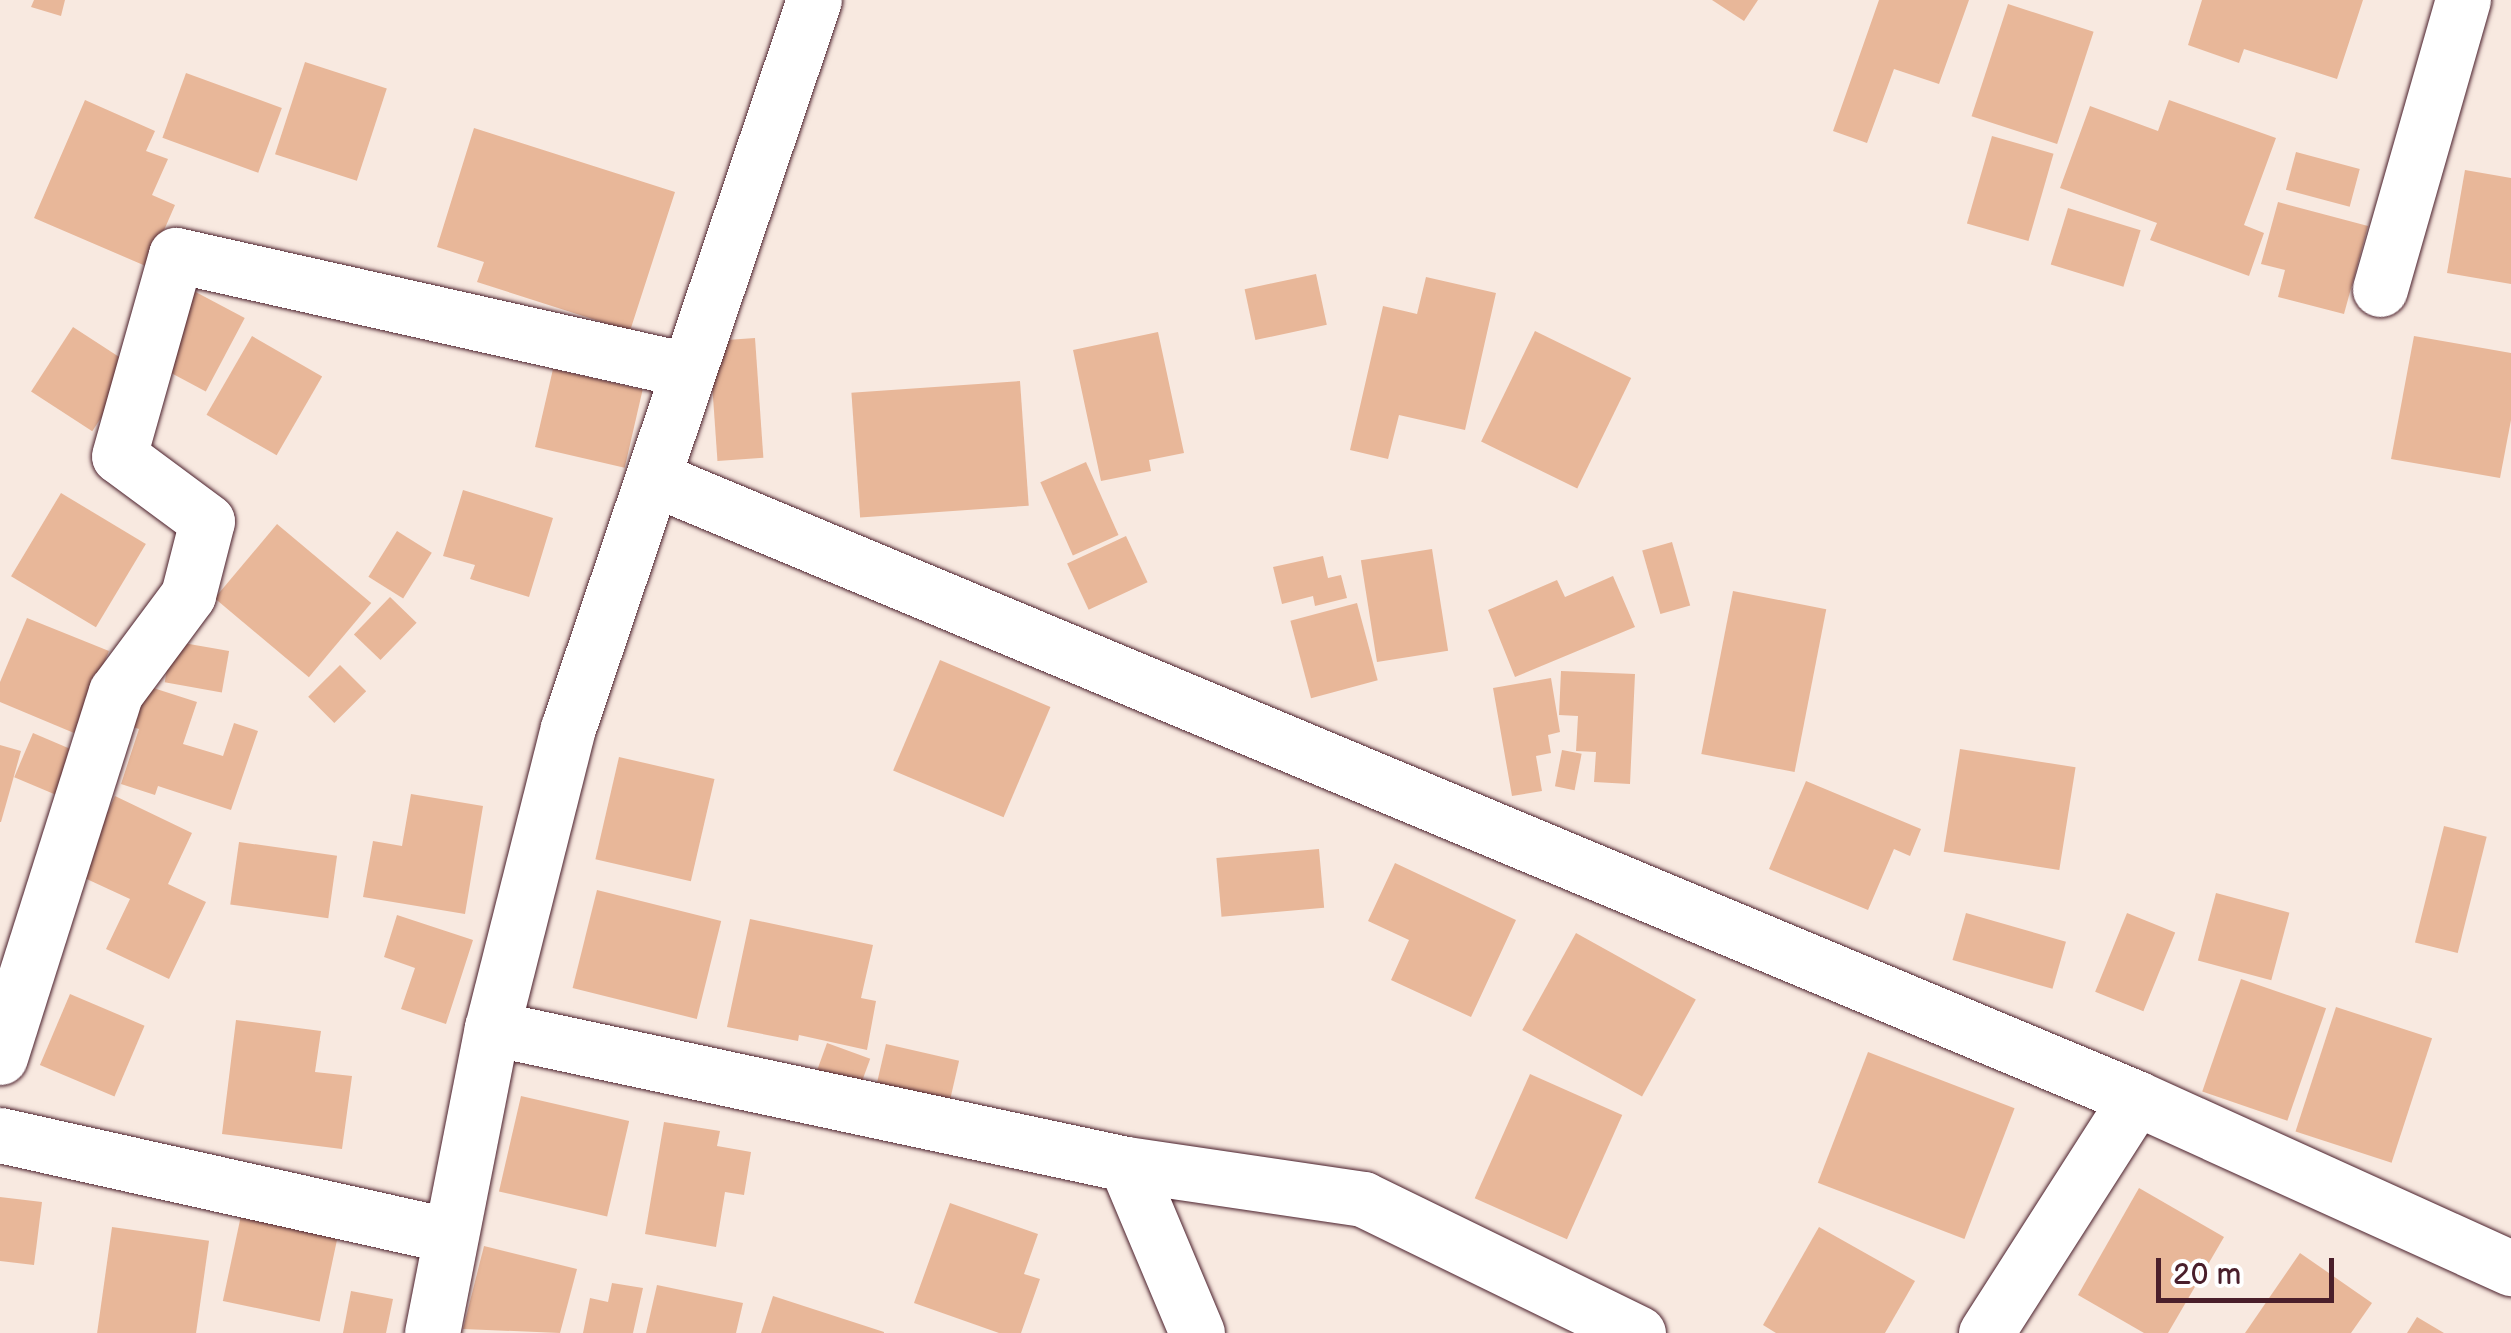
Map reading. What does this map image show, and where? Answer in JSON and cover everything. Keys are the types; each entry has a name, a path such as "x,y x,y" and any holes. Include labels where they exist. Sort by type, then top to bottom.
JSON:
{"street":[{"path":"432,1333 492,1028 568,728 814,0"},
{"path":"2380,289 2463,0"},
{"path":"0,1057 116,692 188,595 206,521 120,456 176,255 687,370"},
{"path":"655,479 2136,1098 2511,1268"},
{"path":"492,1028 1126,1164 1363,1200 1638,1333"},
{"path":"1986,1333 2136,1098"},
{"path":"0,1136 449,1235"},
{"path":"1126,1164 1196,1333"}],"building":[{"path":"34,0 65,0 61,16 31,7"},
{"path":"1712,0 1758,0 1744,21"},
{"path":"1879,0 1969,0 1939,84 1894,69 1867,143 1833,131"},
{"path":"2202,0 2363,0 2337,79 2244,49 2239,63 2188,45"},
{"path":"2008,4 2094,32 2057,144 1972,116"},
{"path":"305,62 387,89 357,181 275,154"},
{"path":"186,73 282,108 258,173 162,138"},
{"path":"85,100 155,131 146,151 168,159 152,195 175,205 148,267 34,218"},
{"path":"2169,100 2276,138 2244,225 2264,233 2249,276 2150,240 2157,223 2060,188 2090,106 2158,131"},
{"path":"474,128 675,192 630,331 477,282 484,262 437,247"},
{"path":"1992,136 2054,154 2028,241 1967,223"},
{"path":"2296,152 2360,169 2350,207 2286,190"},
{"path":"2465,170 2511,178 2511,284 2447,273"},
{"path":"2278,202 2368,226 2344,314 2278,297 2285,270 2261,264"},
{"path":"2068,208 2141,230 2123,287 2051,264"},
{"path":"1316,274 1327,325 1255,340 1245,289"},
{"path":"1426,277 1496,293 1465,430 1399,415 1388,459 1350,450 1383,306 1417,314"},
{"path":"190,289 245,318 206,391 151,362"},
{"path":"73,327 134,367 92,431 31,392"},
{"path":"1535,331 1631,378 1577,488 1481,442"},
{"path":"1158,332 1184,453 1149,460 1151,471 1101,481 1073,350"},
{"path":"252,336 322,376 277,455 206,415"},
{"path":"2414,336 2511,353 2511,420 2500,478 2391,459"},
{"path":"755,338 763,458 717,461 709,341"},
{"path":"553,369 643,390 625,468 535,447"},
{"path":"1020,381 1029,506 860,517 851,393"},
{"path":"1086,462 1119,535 1073,555 1040,482"},
{"path":"463,490 553,518 529,597 470,579 475,565 443,556"},
{"path":"61,493 146,544 96,627 11,576"},
{"path":"277,524 371,603 309,677 215,598"},
{"path":"397,531 432,553 403,599 368,577"},
{"path":"1126,536 1148,582 1089,610 1067,563"},
{"path":"1672,542 1690,605 1660,614 1642,551"},
{"path":"1432,549 1448,651 1377,662 1361,560"},
{"path":"1323,556 1328,578 1341,575 1347,598 1315,606 1313,596 1282,604 1273,567"},
{"path":"1613,576 1635,627 1515,677 1488,610 1557,580 1565,597"},
{"path":"1733,591 1826,609 1795,772 1701,754"},
{"path":"390,597 417,623 380,660 354,634"},
{"path":"1357,603 1378,680 1311,698 1290,621"},
{"path":"27,618 109,651 74,733 0,702 0,682"},
{"path":"172,641 229,651 222,692 165,682"},
{"path":"940,660 1050,707 1004,817 893,770"},
{"path":"340,665 366,691 334,723 308,697"},
{"path":"1561,671 1635,674 1630,784 1594,782 1596,752 1576,751 1578,716 1559,715"},
{"path":"1551,678 1560,732 1548,735 1551,753 1536,756 1542,791 1512,796 1493,688"},
{"path":"144,685 197,702 183,744 223,756 234,723 258,731 231,810 158,786 155,795 121,784 139,729 130,726"},
{"path":"33,733 78,752 59,796 14,777"},
{"path":"0,745 21,751 1,822 0,822"},
{"path":"1960,749 2076,767 2059,870 1944,852"},
{"path":"1562,750 1582,754 1575,790 1555,786"},
{"path":"619,757 714,779 691,881 595,859"},
{"path":"1806,781 1921,829 1910,856 1894,849 1868,910 1769,869"},
{"path":"411,794 483,806 465,914 363,897 373,841 402,846"},
{"path":"115,796 192,833 168,884 206,902 169,979 106,949 130,899 78,875"},
{"path":"2444,826 2487,837 2458,953 2415,942"},
{"path":"239,842 337,856 328,918 230,904"},
{"path":"1319,849 1324,908 1222,917 1216,858"},
{"path":"1395,863 1516,920 1471,1017 1391,980 1409,940 1368,921"},
{"path":"597,890 721,921 697,1019 573,988"},
{"path":"2216,893 2289,913 2271,980 2198,961"},
{"path":"1966,913 2066,942 2052,989 1952,960"},
{"path":"2127,913 2175,932 2143,1011 2095,992"},
{"path":"397,915 473,940 446,1024 401,1009 415,968 384,957"},
{"path":"750,919 873,945 861,998 876,1001 867,1050 799,1035 798,1041 727,1027"},
{"path":"1576,933 1696,999 1642,1097 1522,1030"},
{"path":"2241,979 2326,1008 2287,1121 2202,1092"},
{"path":"70,994 145,1026 114,1097 40,1065"},
{"path":"2336,1007 2432,1038 2392,1163 2296,1132"},
{"path":"236,1020 321,1031 315,1072 352,1076 342,1149 222,1134"},
{"path":"827,1043 870,1059 860,1088 816,1072"},
{"path":"886,1044 959,1061 949,1104 876,1087"},
{"path":"1868,1052 2015,1108 1964,1239 1818,1183"},
{"path":"1530,1074 1622,1115 1567,1239 1475,1198"},
{"path":"521,1096 629,1121 607,1216 499,1191"},
{"path":"664,1122 720,1131 717,1146 751,1152 744,1195 725,1192 716,1247 645,1234"},
{"path":"2139,1188 2224,1237 2168,1333 2144,1333 2078,1295"},
{"path":"0,1197 42,1202 34,1265 0,1261"},
{"path":"950,1203 1038,1234 1024,1274 1040,1279 1021,1333 999,1333 914,1303"},
{"path":"243,1206 340,1227 320,1321 223,1301"},
{"path":"112,1227 209,1241 196,1333 97,1333"},
{"path":"1819,1227 1915,1281 1885,1333 1776,1333 1763,1325"},
{"path":"484,1246 577,1269 560,1333 463,1329"},
{"path":"2300,1253 2372,1303 2351,1333 2245,1333"},
{"path":"612,1283 643,1288 633,1333 583,1333 590,1298 608,1302"},
{"path":"657,1285 743,1303 736,1333 646,1333"},
{"path":"351,1291 393,1299 386,1333 343,1333"},
{"path":"773,1296 884,1332 884,1333 761,1333"},
{"path":"2417,1317 2444,1333 2407,1333"}]}
